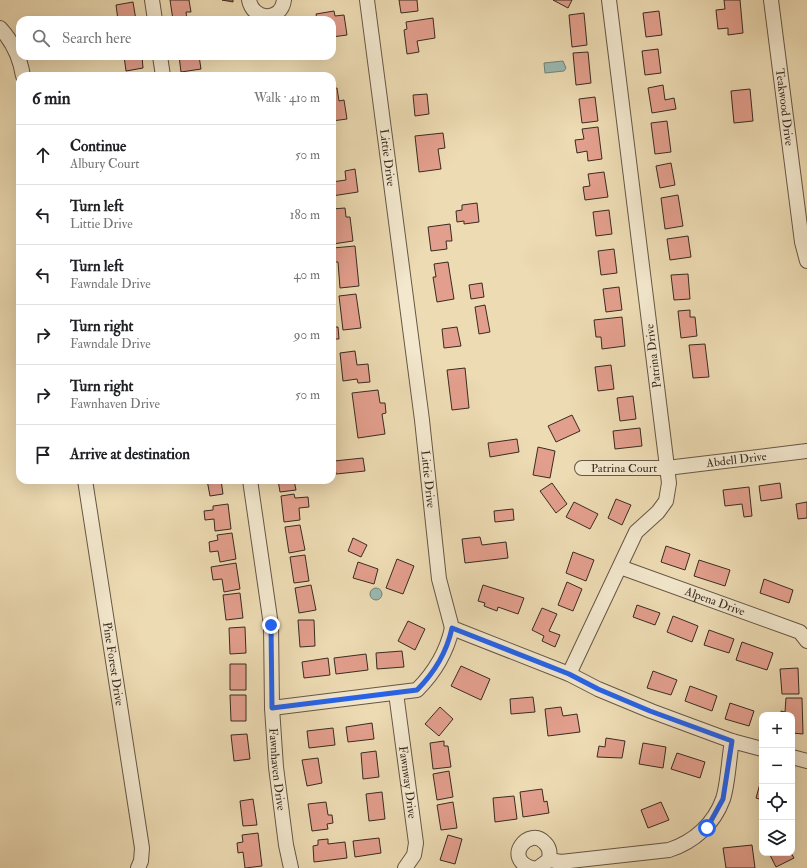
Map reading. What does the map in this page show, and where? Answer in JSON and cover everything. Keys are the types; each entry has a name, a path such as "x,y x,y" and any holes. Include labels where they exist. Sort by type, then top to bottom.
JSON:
{"street":[{"path":"152,0 154,16"},
{"path":"249,0 252,10 256,13 267,16 277,13 281,9 284,0"},
{"name":"Littie Drive","path":"367,0 422,420 439,579 452,628"},
{"name":"Patrina Drive","path":"569,674 636,532 658,512 666,501 668,483 610,6 621,0"},
{"name":"Teakwood Drive","path":"771,0 802,242 807,261"},
{"path":"0,28 9,37 16,50"},
{"path":"21,60 22,72"},
{"path":"161,60 162,72"},
{"name":"Abdell Drive","path":"667,468 807,451"},
{"name":"Patrina Court","path":"582,468 667,468"},
{"name":"Pine Forest Drive","path":"86,484 142,848 141,861 138,868"},
{"name":"Fawnhaven Drive","path":"251,484 271,625 272,708 278,782 286,845 291,868"},
{"name":"Alpena Drive","path":"620,567 800,632 807,641"},
{"path":"272,708 417,690 427,680 449,642 452,628 569,674 598,689 650,711 732,741 759,748"},
{"name":"Fawnway Drive","path":"396,693 416,843 414,855 405,868"},
{"path":"543,864 669,850 684,845 707,828 723,799 732,741"},
{"path":"795,758 807,761"},
{"path":"532,868 524,865 520,861 518,852 521,845 528,839 535,837 543,840 548,846 550,852 543,864"}],"water":[{"path":"563,61 566,68 564,71 545,73 544,63"},
{"path":"376,588 380,590 382,594 380,598 376,600 372,598 370,594 372,590"}],"building":[{"path":"170,0 189,0 191,12 186,12 186,16 172,16"},
{"path":"222,0 233,0 233,2"},
{"path":"399,0 417,0 418,11 401,13"},
{"path":"553,0 572,0 568,8"},
{"path":"724,0 740,0 743,33 728,35 728,28 718,29 716,10 725,9"},
{"path":"133,2 135,16 117,16 116,5"},
{"path":"334,11 335,16 316,16 316,14"},
{"path":"659,11 662,35 646,37 643,13"},
{"path":"584,13 587,45 572,47 569,15"},
{"path":"344,15 347,35 336,36 335,16"},
{"path":"433,18 435,38 417,41 419,52 407,54 404,30 407,29 406,22"},
{"path":"658,49 661,73 645,75 642,51"},
{"path":"588,52 591,83 576,85 573,53"},
{"path":"125,60 142,60 143,68 126,71"},
{"path":"180,60 200,60 201,69 181,72"},
{"path":"663,85 665,100 674,98 676,109 652,113 648,88"},
{"path":"336,88 339,101 344,100 347,119 336,120"},
{"path":"750,89 753,121 734,123 731,91"},
{"path":"427,94 429,114 415,116 413,95"},
{"path":"595,97 598,121 582,123 579,99"},
{"path":"667,121 671,152 655,154 651,123"},
{"path":"598,127 602,159 588,161 587,151 577,153 575,140 584,139 582,129"},
{"path":"443,133 445,148 438,149 441,169 419,172 415,136"},
{"path":"671,163 675,185 660,188 656,166"},
{"path":"355,169 358,192 336,195 336,181 346,180 345,171"},
{"path":"604,172 608,197 585,200 583,187 590,186 588,174"},
{"path":"678,195 683,226 665,229 661,198"},
{"path":"477,203 479,222 464,224 464,221 457,222 456,211 462,210 462,205"},
{"path":"345,208 346,217 350,217 353,241 336,244 336,209"},
{"path":"609,210 612,234 596,236 593,212"},
{"path":"450,224 452,241 446,241 447,249 431,251 428,227"},
{"path":"688,236 691,257 670,260 667,239"},
{"path":"355,246 359,286 340,288 338,262 336,262 336,248"},
{"path":"614,249 617,273 601,275 598,251"},
{"path":"448,262 454,299 437,302 433,277 436,277 434,264"},
{"path":"688,274 690,299 674,300 671,275"},
{"path":"482,283 484,297 471,299 469,285"},
{"path":"619,287 622,310 606,312 603,289"},
{"path":"356,294 361,328 343,330 339,296"},
{"path":"485,305 490,332 479,334 475,307"},
{"path":"690,310 690,317 695,317 697,336 681,338 678,311"},
{"path":"622,317 625,346 602,349 601,337 596,337 594,320"},
{"path":"336,327 338,327 339,339 336,339"},
{"path":"457,327 461,346 444,348 442,329"},
{"path":"705,344 709,377 693,378 689,345"},
{"path":"355,351 357,365 368,364 370,382 358,383 357,379 343,381 340,353"},
{"path":"611,365 614,389 598,391 595,367"},
{"path":"465,368 469,408 452,410 447,370"},
{"path":"378,390 380,403 385,403 386,413 382,414 385,434 358,438 352,393"},
{"path":"633,396 636,419 620,421 617,398"},
{"path":"572,415 580,431 556,442 548,426"},
{"path":"640,428 642,446 615,449 613,431"},
{"path":"517,439 519,452 490,457 488,443"},
{"path":"538,447 555,451 550,478 533,475"},
{"path":"363,458 365,471 336,474 336,461"},
{"path":"552,483 567,504 556,513 540,491"},
{"path":"780,483 782,498 761,501 759,486"},
{"path":"208,484 222,484 223,494 210,496"},
{"path":"279,484 295,484 296,490 280,492"},
{"path":"749,487 752,516 744,517 742,504 725,506 723,490"},
{"path":"294,494 295,498 308,497 309,507 299,508 300,520 284,522 281,496"},
{"path":"616,499 631,505 622,525 608,518"},
{"path":"574,502 598,514 590,529 566,517"},
{"path":"807,502 807,518 798,519 796,504"},
{"path":"228,504 231,529 215,531 214,519 205,520 204,511 213,510 213,506"},
{"path":"513,509 514,520 495,522 494,511"},
{"path":"300,525 305,550 289,553 285,527"},
{"path":"232,533 236,559 220,562 218,551 210,552 209,542 218,540 217,535"},
{"path":"480,537 482,545 506,542 508,558 465,563 462,539"},
{"path":"353,538 367,545 361,557 348,551"},
{"path":"666,546 690,554 685,570 661,562"},
{"path":"573,552 594,560 586,581 566,573"},
{"path":"305,555 309,581 294,583 290,557"},
{"path":"397,559 414,566 403,594 386,588"},
{"path":"699,560 730,570 725,586 694,576"},
{"path":"358,562 378,569 374,584 353,578"},
{"path":"236,563 240,589 224,592 222,579 213,580 211,567"},
{"path":"764,579 793,590 789,603 760,593"},
{"path":"567,582 582,589 573,611 558,605"},
{"path":"311,585 316,610 299,613 295,588"},
{"path":"483,585 524,598 518,614 498,607 497,611 484,606 485,603 478,601"},
{"path":"240,593 243,618 226,620 223,595"},
{"path":"637,605 660,613 655,625 633,617"},
{"path":"542,608 557,614 549,631 560,635 555,647 542,641 544,636 532,630"},
{"path":"673,616 698,626 692,642 667,632"},
{"path":"298,620 314,620 315,646 300,647"},
{"path":"408,621 425,629 415,650 398,641"},
{"path":"245,627 246,653 230,654 229,628"},
{"path":"709,630 734,639 729,653 704,645"},
{"path":"742,642 773,653 767,670 736,660"},
{"path":"402,651 404,667 377,669 376,653"},
{"path":"366,654 368,670 336,674 334,658"},
{"path":"328,658 330,675 304,678 302,662"},
{"path":"230,664 246,664 246,690 230,690"},
{"path":"461,666 490,679 481,700 451,686"},
{"path":"798,668 799,694 782,694 780,669"},
{"path":"653,671 677,680 671,695 647,688"},
{"path":"690,686 717,696 712,711 685,701"},
{"path":"230,695 246,695 246,721 231,721"},
{"path":"533,697 535,712 511,714 510,699"},
{"path":"786,698 802,698 803,734 795,733 795,712 785,712"},
{"path":"730,703 754,711 749,726 725,719"},
{"path":"440,707 453,719 439,736 425,724"},
{"path":"561,707 563,716 577,714 580,732 548,736 545,709"},
{"path":"372,723 374,739 348,742 346,727"},
{"path":"333,728 335,745 309,748 307,731"},
{"path":"247,734 250,759 234,761 231,735"},
{"path":"606,738 625,741 622,758 597,757 599,746 605,747"},
{"path":"444,741 444,746 448,746 451,767 433,769 430,743"},
{"path":"643,743 666,747 663,768 639,764"},
{"path":"376,751 379,777 363,779 361,753"},
{"path":"677,753 705,762 700,778 671,769"},
{"path":"318,758 322,783 307,786 302,760"},
{"path":"449,771 453,797 437,800 433,774"},
{"path":"759,787 759,799 756,798"},
{"path":"542,789 544,802 547,801 549,813 523,817 520,792"},
{"path":"382,792 385,819 369,821 366,794"},
{"path":"514,796 517,819 495,822 493,798"},
{"path":"253,799 257,825 243,826 240,801"},
{"path":"326,802 328,815 332,815 333,823 327,824 328,829 312,831 308,804"},
{"path":"453,802 457,828 441,830 437,805"},
{"path":"661,802 669,820 648,828 641,810"},
{"path":"258,833 262,866 245,868 243,852 238,853 237,843 243,842 242,835"},
{"path":"448,835 462,839 455,864 440,860"},
{"path":"379,838 381,853 355,857 353,841"},
{"path":"328,839 328,844 345,842 347,858 314,862 313,846 318,845 318,840"},
{"path":"752,845 755,868 726,868 723,848"},
{"path":"770,856 793,856 794,858 776,867"}],"route":[{"path":"271,625 272,708 417,690 427,680 435,668 449,642 452,628 569,674 598,689 650,711 732,741 723,799 707,828"}]}
